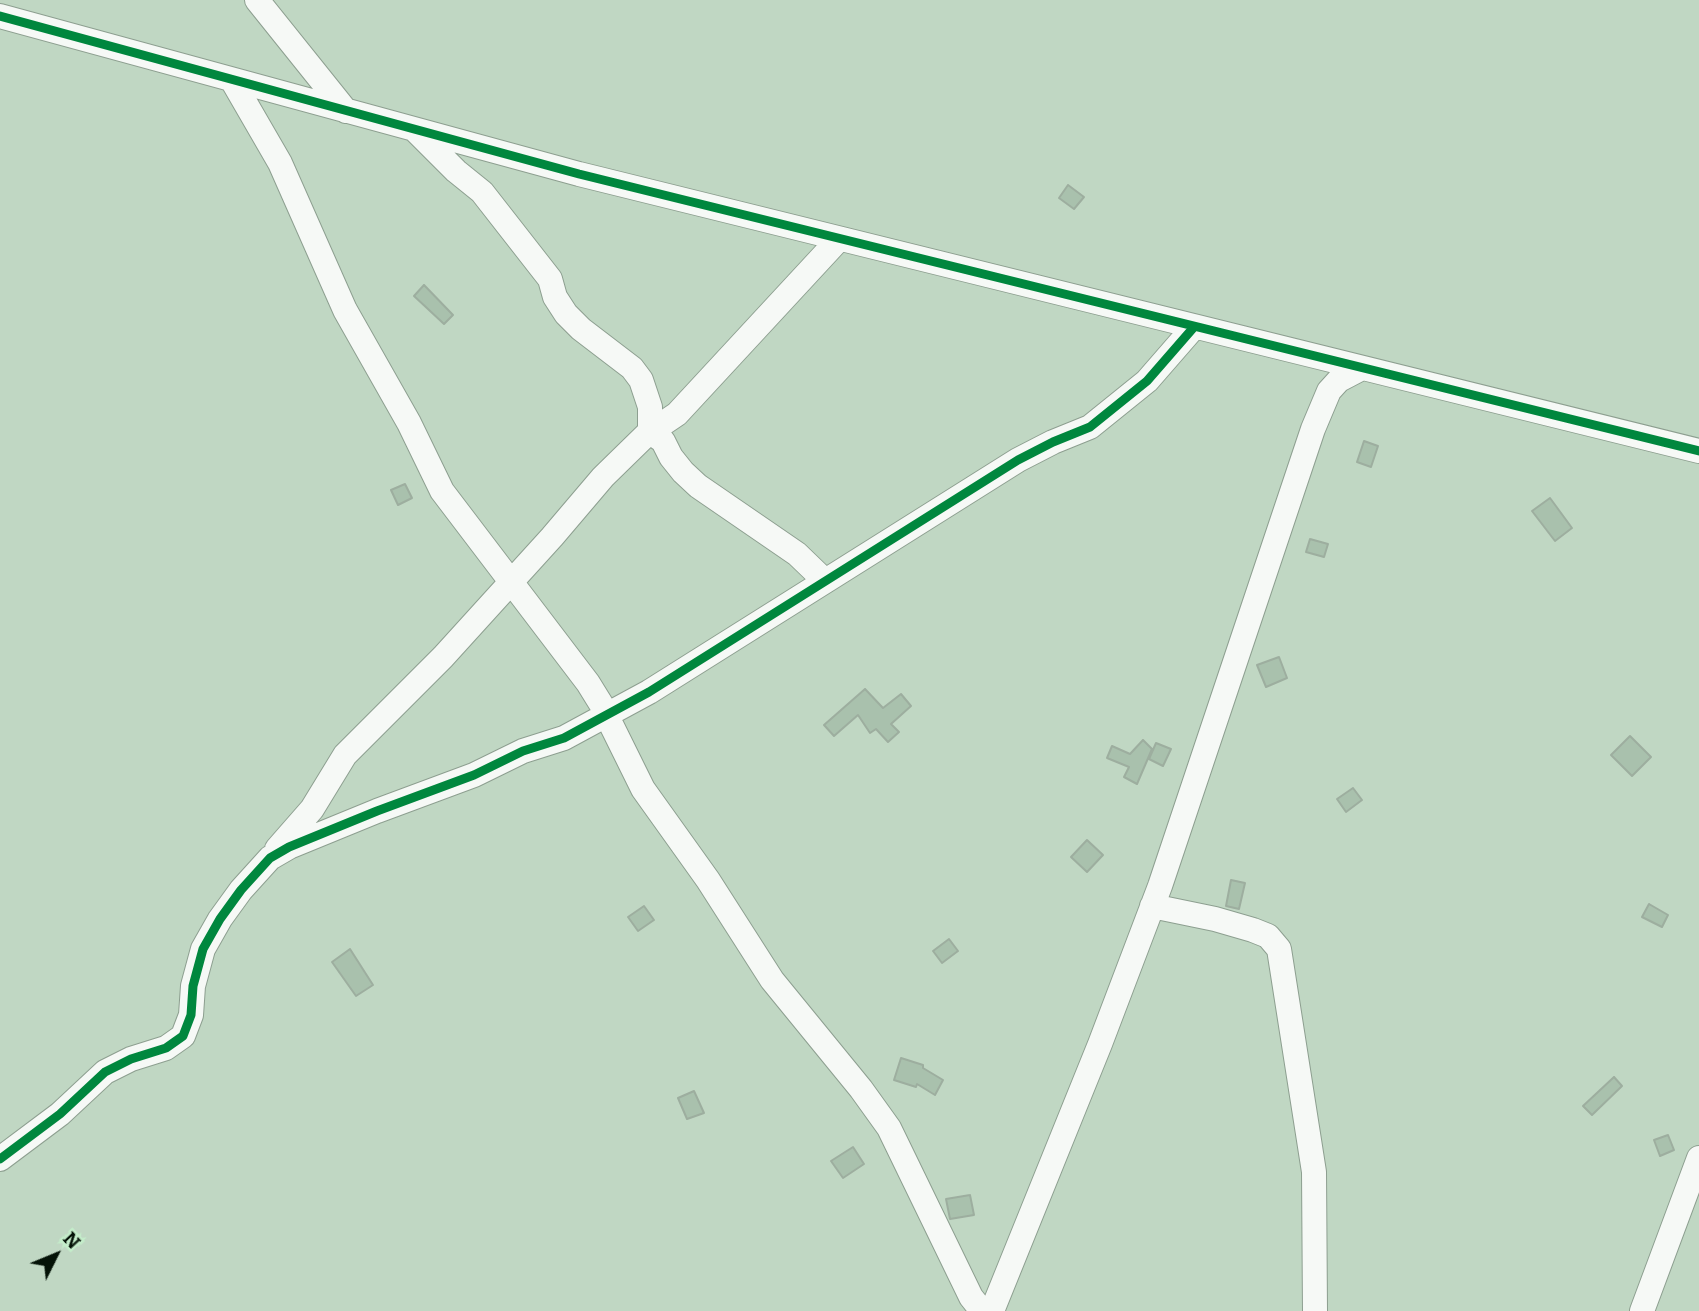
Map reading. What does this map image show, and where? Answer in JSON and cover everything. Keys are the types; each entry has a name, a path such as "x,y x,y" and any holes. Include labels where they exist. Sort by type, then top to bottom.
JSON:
{"street":[{"path":"257,0 346,111"},
{"path":"0,16 579,174 1699,451"},
{"path":"232,79 280,163 345,310 409,423 450,503 588,683 643,789 708,880 772,980 861,1089 889,1128 971,1297 982,1311"},
{"path":"414,129 456,171 482,192 550,279 555,297 566,314 581,329 632,368 641,380 650,407 650,432"},
{"path":"0,1159 60,1114 105,1072 131,1059 166,1048 183,1036 191,1015 193,986 203,949 220,919 241,890 312,809 345,755 443,657 603,477 650,432 677,414 839,239"},
{"path":"270,858 377,811 474,775 523,751 564,738 606,717 1018,460 1090,427 1147,381 1194,327"},
{"path":"992,1311 1100,1044 1152,906 1313,429 1329,391 1339,380 1360,369"},
{"path":"650,432 663,441 674,462 692,481 797,554 825,581"},
{"path":"1152,906 1253,930 1268,936 1279,949 1314,1172 1315,1311"},
{"path":"1642,1311 1699,1158"}],"building":[{"path":"1068,185 1084,197 1074,209 1059,198"},
{"path":"424,285 453,315 444,324 414,296"},
{"path":"1364,441 1378,446 1371,467 1357,462"},
{"path":"405,484 412,498 398,505 391,490"},
{"path":"1550,498 1572,528 1555,541 1532,511"},
{"path":"1310,539 1328,544 1324,557 1306,552"},
{"path":"1279,657 1287,678 1266,687 1257,665"},
{"path":"865,689 883,708 901,694 911,706 891,724 899,732 888,742 876,729 870,733 858,715 834,736 824,725"},
{"path":"1630,736 1651,757 1632,776 1611,755"},
{"path":"1143,740 1152,749 1137,784 1124,777 1129,767 1107,758 1112,746 1130,754"},
{"path":"1156,743 1171,749 1163,766 1149,759"},
{"path":"1353,788 1362,800 1346,812 1337,799"},
{"path":"1087,840 1103,855 1087,872 1071,857"},
{"path":"1231,880 1245,883 1239,909 1226,906"},
{"path":"1649,904 1668,915 1662,927 1642,917"},
{"path":"644,906 654,920 638,931 628,917"},
{"path":"949,939 958,951 942,963 933,951"},
{"path":"350,949 373,985 356,996 332,962"},
{"path":"901,1058 923,1065 923,1068 943,1080 935,1095 917,1084 916,1087 894,1080"},
{"path":"1614,1077 1622,1086 1592,1115 1583,1106"},
{"path":"694,1091 704,1113 687,1119 678,1098"},
{"path":"1668,1135 1674,1150 1660,1156 1654,1140"},
{"path":"853,1147 864,1164 843,1178 831,1161"},
{"path":"970,1195 974,1215 950,1219 946,1199"}],"cycle path":[{"path":"0,16 579,174 1699,451"},
{"path":"0,1159 60,1114 105,1072 131,1059 166,1048 183,1036 191,1015 193,986 203,949 241,890 270,858 289,847 377,811 474,775 523,751 564,738 649,692 1018,460 1090,427 1147,381 1194,327"}]}
